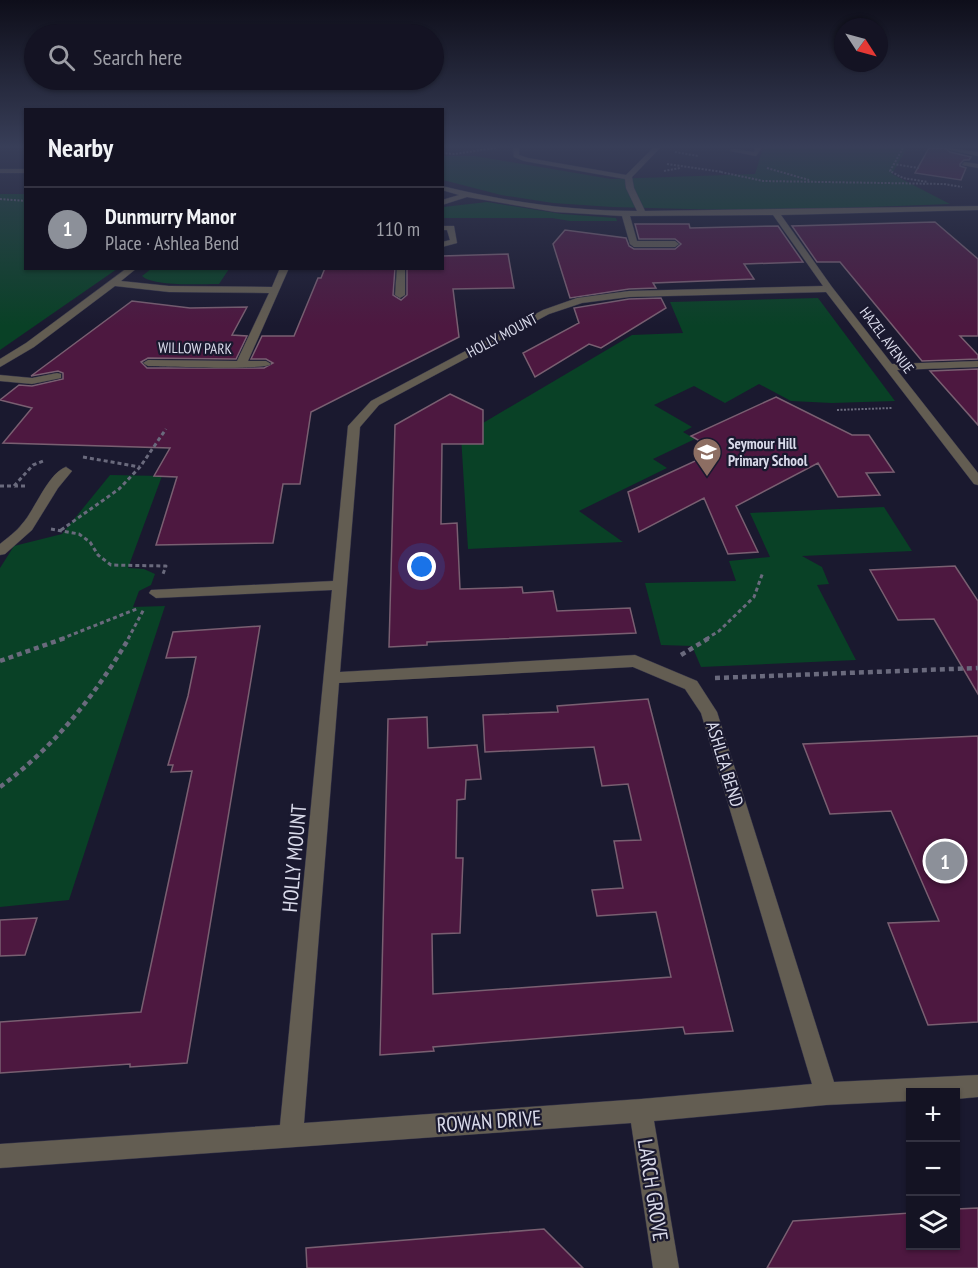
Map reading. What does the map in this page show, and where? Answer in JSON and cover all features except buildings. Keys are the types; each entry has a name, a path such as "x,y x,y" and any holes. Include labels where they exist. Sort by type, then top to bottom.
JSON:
{"street":[{"path":"529,207 625,213 776,213 978,208"},
{"path":"639,207 642,213"},
{"path":"625,213 634,244 675,244"},
{"name":"HAZEL AVENUE","path":"776,213 829,289 978,481"},
{"path":"444,228 451,228 454,241 444,244"},
{"path":"0,364 30,345 130,270"},
{"name":"WILLOW PARK","path":"241,364 284,270"},
{"path":"400,295 401,270"},
{"path":"114,283 169,289 275,290"},
{"name":"HOLLY MOUNT","path":"291,1134 354,426 375,403 546,312 580,300 629,294 829,289"},
{"name":"WILLOW PARK","path":"148,363 266,364"},
{"path":"888,367 978,364"},
{"path":"0,378 32,381 57,376"},
{"path":"0,551 27,526 52,486 66,471"},
{"path":"156,592 340,585"},
{"path":"331,678 635,661 691,685"},
{"name":"ASHLEA BEND","path":"691,685 709,712 826,1094"},
{"name":"ROWAN DRIVE","path":"0,1156 641,1111 826,1094 978,1086"},
{"name":"LARCH GROVE","path":"641,1111 666,1268"}],"path":[{"path":"837,410 920,408"},
{"path":"146,565 111,564 98,555 90,542 79,534 61,531 119,489 140,467 166,429"},
{"path":"653,669 719,631 754,597 763,572"},
{"path":"0,661 145,606 127,641 93,695 60,738 0,787"},
{"path":"691,685 698,678 978,668"}],"green space":[{"path":"0,207 24,207 24,270 116,270 0,350"},
{"path":"444,207 519,207 562,214 616,218 617,221 570,221 552,218 444,218"},
{"path":"619,207 867,207 768,211"},
{"path":"150,270 228,270 219,284 157,282 142,276"},
{"path":"818,298 895,401 832,403 791,401 759,384 725,403 694,386 654,405 692,427 683,432 695,439 653,459 667,468 579,511 623,542 468,549 461,436 632,335 683,333 670,302"},
{"path":"110,475 162,476 128,568 144,569 155,574 151,585 139,591 133,607 165,606 69,900 0,907 0,568 14,546 62,534"},
{"path":"884,507 912,551 802,556 822,567 829,584 817,585 856,660 701,667 692,646 661,645 645,583 736,581 729,561 770,557 750,513"}],"place":[{"name":"Seymour Hill Primary School","path":"707,478"},
{"name":"Dunmurry Manor","path":"945,861"}]}
